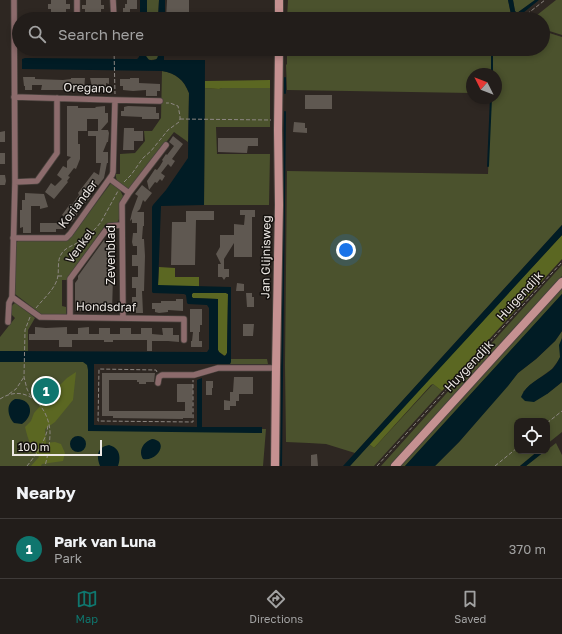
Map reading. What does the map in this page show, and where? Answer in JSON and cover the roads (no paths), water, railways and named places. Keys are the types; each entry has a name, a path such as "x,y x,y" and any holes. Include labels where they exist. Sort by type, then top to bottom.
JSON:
{"street":[{"path":"14,0 16,12"},
{"path":"77,0 77,12"},
{"path":"113,0 114,12"},
{"path":"279,0 279,12"},
{"path":"8,322 9,303 12,297 16,56"},
{"name":"Jan Glijnisweg","path":"275,466 279,205 278,56"},
{"name":"Oregano","path":"14,97 160,101"},
{"path":"14,182 37,181 57,153 57,98"},
{"name":"Koriander","path":"13,238 66,238 70,234 110,179 113,172 115,100"},
{"name":"Zevenblad","path":"123,318 122,204 166,145"},
{"name":"Koriander","path":"110,179 129,193"},
{"name":"Venkel","path":"70,317 71,277 109,226 122,225"},
{"name":"Huygendijk","path":"395,466 562,282"},
{"name":"Hondsdraf","path":"12,297 40,317 184,319 184,340"},
{"path":"158,383 158,379 162,375 193,376 218,368 276,368"}],"water":[{"path":"140,0 147,0 147,12 140,12"},
{"path":"159,0 165,0 165,12 158,12"},
{"path":"508,0 513,0 516,12 511,12"},
{"path":"535,0 539,0 524,12 518,12"},
{"path":"139,56 146,56 149,60 155,60 158,56 164,56 164,60 205,60 204,205 161,206 158,285 231,287 231,362 230,364 94,364 94,425 197,427 197,380 202,378 202,427 262,427 262,433 88,431 87,365 83,362 0,362 0,351 207,352 209,349 209,308 207,305 188,304 186,295 184,294 152,292 152,207 166,190 188,158 189,93 185,84 175,75 162,71 22,69 22,59 25,58 137,59","holes":["192,294 228,294 227,353 224,356 218,350 218,299 193,298"]},
{"path":"562,225 562,235 350,466 343,466"},
{"path":"562,294 562,331 555,341 518,373 459,442 435,466 405,466"},
{"path":"562,338 562,382 534,402 525,401 521,397 523,392 551,370 560,357 559,345"},
{"path":"15,399 25,401 30,408 29,416 22,424 14,423 8,411 10,404"},
{"path":"75,436 81,436 86,441 84,450 81,452 75,452 70,447 70,441"},
{"path":"152,439 160,443 160,451 153,457 143,459 141,453 142,447 146,442"},
{"path":"105,446 113,446 119,453 118,466 100,466 98,452"},
{"path":"534,454 541,454 526,466 520,466"}],"waterway":[{"path":"492,56 492,68"},
{"path":"285,78 285,93"},
{"path":"488,166 491,104"},
{"path":"281,466 285,112"}],"place":[{"name":"Park van Luna","path":"46,391"}]}
